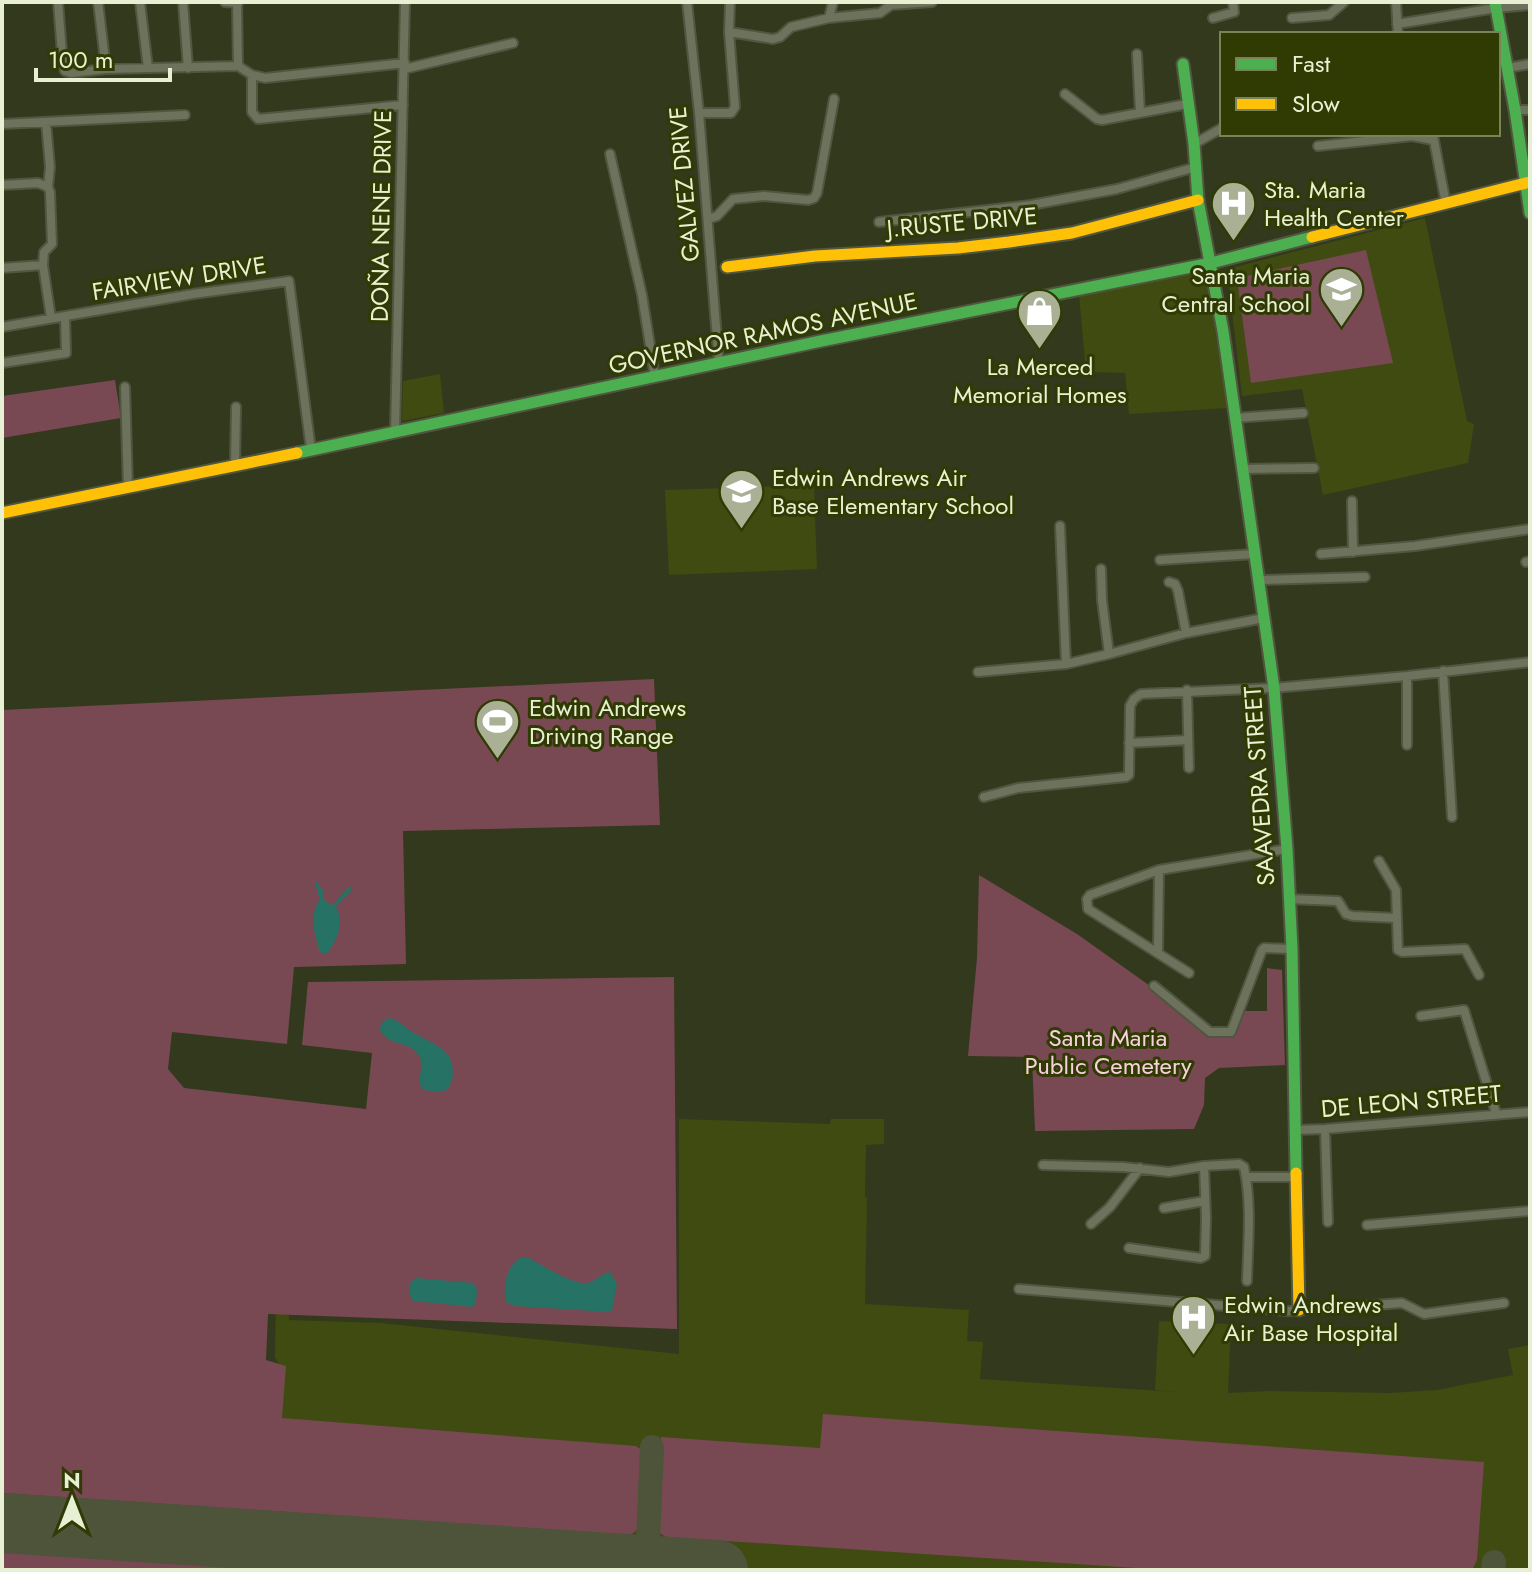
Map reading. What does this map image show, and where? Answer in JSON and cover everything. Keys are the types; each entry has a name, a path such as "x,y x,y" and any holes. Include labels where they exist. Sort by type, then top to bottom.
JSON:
{"street":[{"path":"58,2 63,66 65,71 71,73 106,69 238,66 252,75 265,78 404,66 513,43"},
{"path":"98,2 106,69"},
{"path":"140,2 148,68"},
{"path":"183,2 188,68"},
{"path":"225,2 238,2 238,66"},
{"name":"DOÑA NENE DRIVE","path":"395,432 405,2"},
{"name":"GALVEZ DRIVE","path":"687,2 719,364"},
{"path":"699,113 731,113 734,110 730,2"},
{"path":"829,18 833,2"},
{"path":"729,32 773,39 791,27 829,18 880,13 891,5 932,2"},
{"path":"1213,18 1234,12 1233,2"},
{"path":"1292,18 1329,15 1344,2"},
{"path":"1396,2 1398,32"},
{"path":"1397,24 1495,5 1530,5"},
{"path":"1495,5 1529,183 1530,213"},
{"path":"1137,54 1140,112"},
{"name":"SAAVEDRA STREET","path":"1183,64 1198,200 1223,331 1274,688 1292,949 1299,1310"},
{"path":"1507,68 1530,64"},
{"path":"252,75 252,112 258,119 403,105"},
{"path":"1065,94 1097,119 1187,104"},
{"path":"708,219 722,212 733,199 764,196 814,198 834,99"},
{"path":"1515,110 1530,110"},
{"path":"2,124 185,115"},
{"path":"46,122 52,244 44,252 43,265 51,318"},
{"path":"1194,144 1220,129"},
{"path":"1318,146 1412,136 1433,137 1446,204"},
{"path":"610,154 642,295 655,377"},
{"path":"879,222 1031,205 1117,189 1196,167"},
{"path":"2,185 38,183 48,187"},
{"name":"GOVERNOR RAMOS AVENUE","path":"2,513 821,341 1211,263 1529,183"},
{"name":"J.RUSTE DRIVE","path":"727,267 815,256 958,248 1025,240 1072,233 1198,200"},
{"path":"2,268 43,265"},
{"name":"FAIRVIEW DRIVE","path":"2,327 289,281 311,450"},
{"path":"2,363 66,353 65,316"},
{"path":"125,387 128,488"},
{"path":"235,466 236,407"},
{"path":"1235,418 1303,413"},
{"path":"1243,469 1314,468"},
{"path":"1352,501 1353,552"},
{"path":"1060,526 1066,664"},
{"path":"1321,554 1415,546 1530,529"},
{"path":"1160,560 1255,554"},
{"path":"1101,569 1109,654"},
{"path":"1260,580 1365,577"},
{"path":"1169,582 1175,584 1178,591 1186,633"},
{"path":"978,672 1066,664 1186,633 1264,618"},
{"path":"984,797 1018,788 1126,777 1130,772 1130,706 1141,694 1274,688 1530,662"},
{"path":"1443,671 1452,817"},
{"path":"1407,676 1407,745"},
{"path":"1187,690 1189,768"},
{"path":"1129,743 1188,740"},
{"path":"1189,973 1088,909 1086,904 1090,895 1159,870 1287,849"},
{"path":"1379,861 1396,890 1398,950 1465,949 1479,975"},
{"path":"1158,951 1159,870"},
{"path":"1289,899 1338,901 1346,914 1397,918"},
{"path":"1154,986 1210,1032 1231,1032 1262,950 1292,949"},
{"path":"1421,1016 1464,1010 1496,1113"},
{"name":"DE LEON STREET","path":"1295,1130 1530,1112"},
{"path":"1325,1129 1328,1222"},
{"path":"1043,1165 1169,1172 1239,1164 1244,1167 1246,1177 1249,1228 1247,1281"},
{"path":"1129,1248 1205,1256 1204,1166"},
{"path":"1091,1224 1110,1207 1140,1168"},
{"path":"1246,1177 1295,1177"},
{"path":"1164,1208 1204,1201"},
{"path":"1367,1225 1530,1211"},
{"path":"1019,1289 1274,1310 1402,1303 1424,1314 1504,1303"}],"shaded area":[{"name":"Santa Maria Central School","path":"1425,218 1467,421 1474,424 1468,463 1323,495 1302,389 1242,396 1227,269"},
{"path":"1205,270 1228,408 1129,414 1125,373 1086,372 1079,295"},
{"path":"440,374 444,413 402,421 403,381"},
{"name":"Edwin Andrews Air Base Elementary School","path":"814,485 817,569 669,575 665,490"},
{"path":"679,1119 830,1124 831,1119 884,1119 884,1144 866,1145 865,1304 969,1310 967,1341 983,1342 980,1379 1177,1392 1155,1390 1159,1321 1231,1324 1228,1393 1437,1390 1513,1375 1508,1349 1530,1345 1530,1570 2,1570 2,1401 280,1365 275,1358 276,1293 288,1293 289,1320 381,1323 679,1354"}],"green space":[{"path":"1366,250 1393,363 1251,383 1237,278"},
{"path":"115,380 121,418 2,438 2,396"},
{"path":"654,679 660,825 403,831 406,964 294,967 287,1044 172,1032 168,1069 184,1088 366,1109 372,1053 302,1045 308,982 674,977 677,1329 268,1314 266,1360 286,1366 282,1418 636,1446 644,1456 641,1522 636,1531 630,1535 2,1493 2,710"},
{"name":"Santa Maria Public Cemetery","path":"979,875 1077,934 1160,993 1208,1034 1232,1034 1241,1011 1267,1011 1267,968 1282,970 1285,1065 1219,1068 1205,1078 1204,1105 1194,1129 1035,1131 1032,1057 968,1056 977,958"},
{"path":"823,1414 1484,1462 1477,1560 1472,1570 1166,1570 666,1537 660,1533 656,1525 661,1437 820,1448"},
{"path":"2,1552 230,1566 236,1570 2,1570"}],"water":[{"path":"316,881 324,892 323,900 333,905 350,885 351,891 336,906 340,919 339,931 327,954 320,952 315,932 313,918 320,900"},
{"path":"389,1018 448,1055 453,1076 449,1087 438,1092 422,1089 419,1056 411,1048 390,1040 380,1031 381,1023"},
{"path":"522,1257 582,1283 610,1272 617,1284 612,1310 507,1303 507,1277 512,1265"},
{"path":"416,1278 473,1283 477,1289 476,1303 472,1307 414,1301 409,1287"}],"taxiway":[{"path":"647,1565 652,1447"},
{"path":"236,1538 254,1551 261,1570"},
{"path":"264,1570 277,1550 299,1542"},
{"path":"1493,1570 1494,1562"}],"runway":[{"path":"2,1523 718,1570"}],"traffic: fast":[{"path":"1495,2 1530,213"},
{"path":"1183,64 1198,200 1223,331 1274,688 1292,949 1296,1173"},
{"path":"297,453 821,341 1211,263 1312,237"}],"traffic: slow":[{"path":"1312,237 1530,182"},
{"path":"727,267 815,256 1009,242 1072,233 1198,200"},
{"path":"2,513 297,453"},
{"path":"1296,1173 1299,1310"}],"place":[{"name":"Sta. Maria Health Center","path":"1233,242"},
{"name":"Santa Maria Central School","path":"1341,328"},
{"name":"La Merced Memorial Homes","path":"1040,351"},
{"name":"Edwin Andrews Air Base Elementary School","path":"741,530"},
{"name":"Edwin Andrews Driving Range","path":"498,760"},
{"name":"Edwin Andrews Air Base Hospital","path":"1193,1357"}]}
